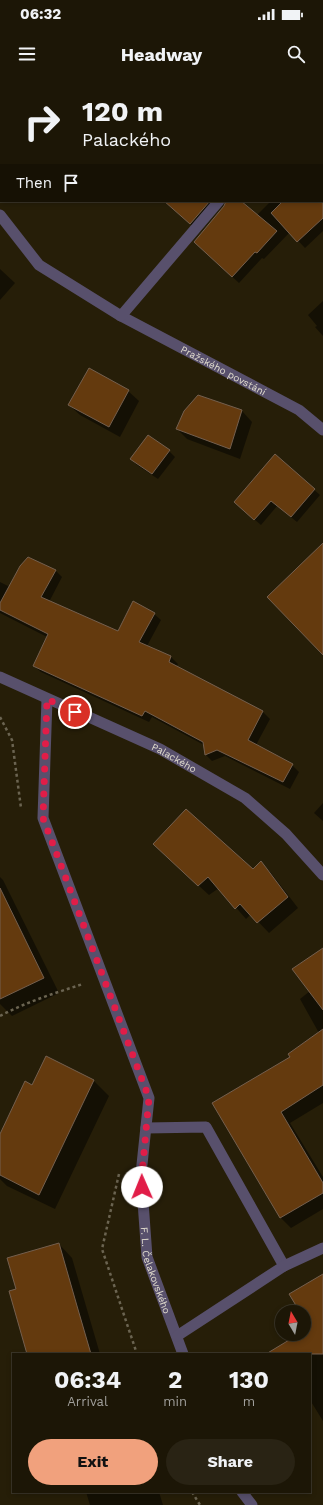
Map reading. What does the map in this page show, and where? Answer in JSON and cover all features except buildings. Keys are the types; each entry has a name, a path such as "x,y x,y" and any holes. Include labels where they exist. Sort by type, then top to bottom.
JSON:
{"street":[{"path":"121,316 218,202"},
{"name":"Pražského povstání","path":"0,215 39,265 121,316 299,410 323,430"},
{"name":"Palackého","path":"0,677 160,749 245,798 286,834 323,875"},
{"name":"F. L. Čelakovského","path":"47,699 43,818 149,1098 142,1174 147,1257 183,1353"},
{"path":"146,1128 206,1127 284,1266"},
{"path":"177,1336 284,1266 323,1248"},
{"path":"243,1493 252,1505"}],"path":[{"path":"0,1016 62,990 85,983"},
{"path":"121,1166 102,1248 137,1353"},
{"path":"193,1493 200,1505"}],"route":[{"path":"75,712 47,699 43,818 149,1098 142,1187"}]}
